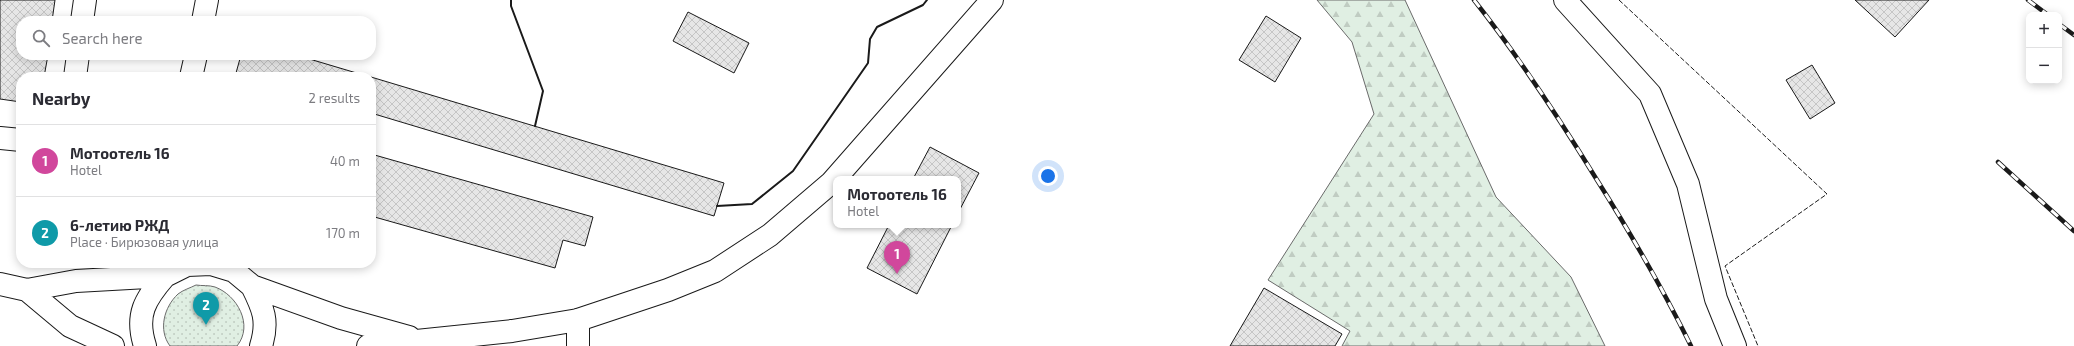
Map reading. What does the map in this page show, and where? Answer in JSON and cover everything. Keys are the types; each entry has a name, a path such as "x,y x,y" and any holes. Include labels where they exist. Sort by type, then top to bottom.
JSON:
{"main road":[{"path":"83,16 85,0"},
{"path":"204,16 207,0"},
{"path":"837,176 992,0"},
{"path":"1565,0 1650,94 1688,184 1716,299 1735,346"},
{"path":"76,72 77,60"},
{"path":"192,72 195,60"},
{"path":"0,138 16,140"},
{"path":"368,346 512,331 578,320 668,290 715,271 770,235 833,181"},
{"path":"145,346 142,336 143,310 148,296 165,276 180,268"},
{"path":"225,268 234,271 252,286 341,318 421,341"},
{"path":"1,285 27,290 76,281 165,276"},
{"path":"252,286 264,310 265,333 261,346"},
{"path":"27,290 70,326 113,346"},
{"path":"578,320 578,346"}],"green space":[{"path":"1317,0 1405,0 1496,197 1571,277 1605,346 1342,346 1350,331 1268,280 1374,114 1352,42"},
{"path":"196,285 215,287 223,291 236,304 241,312 244,329 242,338 237,346 170,346 164,333 164,319 166,312 173,299 178,294"}],"building":[{"path":"0,0 55,0 53,16 16,16 16,60 47,60 45,72 16,72 16,101 0,99"},
{"path":"1855,0 1929,0 1895,37"},
{"path":"688,12 749,43 734,73 673,41"},
{"path":"1266,16 1301,38 1275,82 1239,60"},
{"path":"240,60 313,60 353,72 236,72"},
{"path":"1812,65 1835,103 1810,119 1786,80"},
{"path":"376,79 724,183 714,216 376,115"},
{"path":"930,147 979,173 961,207 961,176 915,176"},
{"path":"376,155 593,217 585,246 563,240 555,268 376,217"},
{"path":"887,228 950,228 917,294 867,268"},
{"path":"1264,288 1342,334 1335,346 1230,346"}],"railway":[{"path":"1474,0 1523,66 1583,157 1646,262 1691,346"},
{"path":"2028,0 2044,12"},
{"path":"2062,26 2074,35"},
{"path":"1998,162 2074,231"}],"fence":[{"path":"1619,0 1827,194 1725,266 1758,346"}],"wall":[{"path":"511,0 511,6 543,91 535,126"},
{"path":"717,206 752,204 793,171 868,63 870,39 877,27 923,5 927,0"}],"place":[{"name":"Мотоотель 16","path":"897,274"},
{"name":"6-летию РЖД","path":"206,325"}]}
